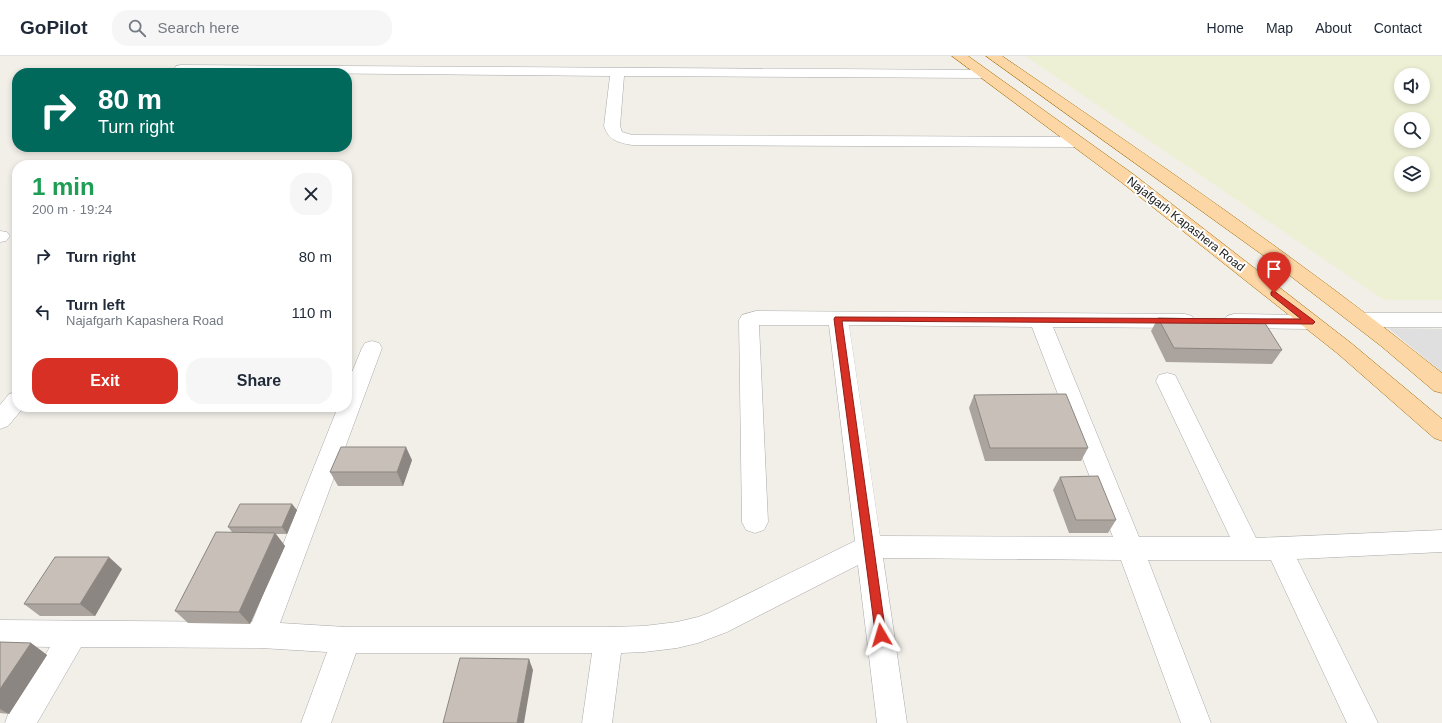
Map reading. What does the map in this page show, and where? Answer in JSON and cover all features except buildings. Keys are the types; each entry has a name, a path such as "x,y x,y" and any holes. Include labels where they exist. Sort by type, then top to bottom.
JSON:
{"main road":[{"name":"Najafgarh Kapashera Road","path":"958,56 1127,178 1344,348 1442,432"},
{"name":"Najafgarh Kapashera Road","path":"993,56 1137,155 1363,320 1442,385"},
{"path":"1045,119 1076,113"}],"street":[{"path":"674,56 674,72"},
{"path":"352,70 983,74"},
{"path":"617,72 612,126 616,135 621,138 632,140 1077,142"},
{"path":"755,522 749,320 756,318 1310,322"},
{"path":"838,319 892,723"},
{"path":"1040,320 1130,548 1196,723"},
{"path":"1363,320 1442,320"},
{"path":"352,400 372,348"},
{"path":"1166,381 1248,549"},
{"path":"0,420 12,406"},
{"path":"261,635 347,412"},
{"path":"0,633 261,635 346,640 608,640 664,637 698,630 717,623 869,547 1279,549 1442,541"},
{"path":"1279,549 1363,723"},
{"path":"20,723 73,634"},
{"path":"316,723 346,640"},
{"path":"597,723 608,640"}],"shaded area":[{"path":"1388,328 1442,329 1442,372"}],"green space":[{"path":"1025,56 1442,56 1442,300 1384,300"}],"route":[{"path":"881,635 838,319 1310,322 1274,293"}]}
